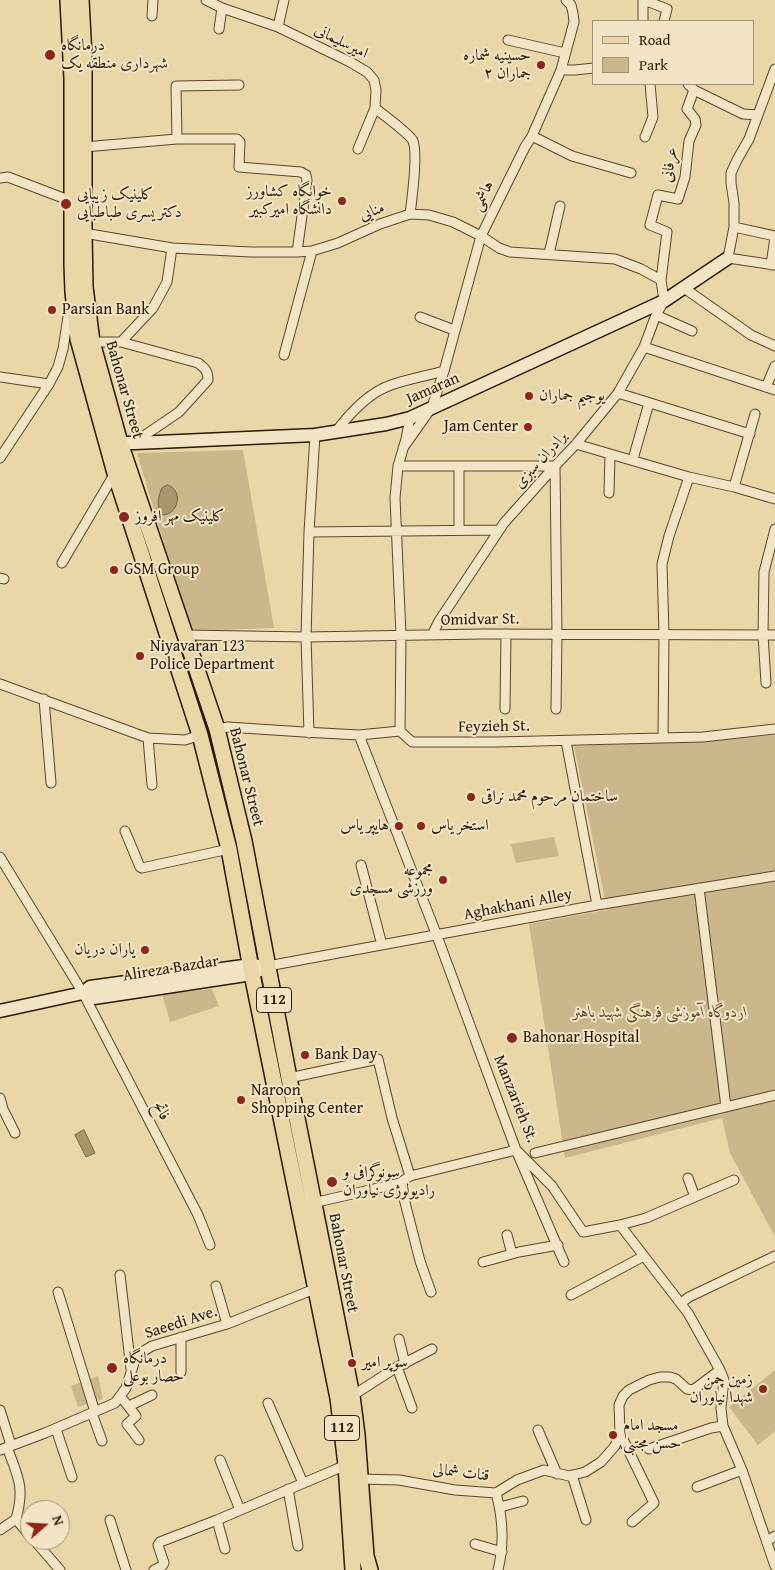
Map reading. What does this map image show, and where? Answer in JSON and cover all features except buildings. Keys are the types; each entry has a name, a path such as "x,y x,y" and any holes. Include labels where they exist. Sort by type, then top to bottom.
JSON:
{"main road":[{"name":"Bahonar Street","path":"68,0 72,78 71,200 73,292 78,339 121,444 115,473 200,735 289,1078 352,1396 366,1556 370,1570"},
{"name":"Bahonar Street","path":"81,0 84,57 85,287 92,342 121,444 217,729 244,841 259,968 316,1288 338,1398 346,1465 353,1570"},
{"name":"Jamaran","path":"121,444 315,435 386,424 410,418 664,301 728,258"},
{"path":"200,735 217,729"},
{"name":"Alireza Bazdar","path":"0,1011 83,993 90,988 259,968"}],"street":[{"path":"152,16 153,0"},
{"name":"امیرسلیمانی","path":"206,0 222,8 278,27 367,72 374,80 376,90 375,108"},
{"path":"278,27 284,0"},
{"path":"643,20 644,0 667,9 664,20"},
{"name":"هاشمی","path":"404,448 432,407 444,371 480,236 532,136 562,70 574,22 573,12 568,3"},
{"path":"219,30 222,8"},
{"path":"508,40 565,52"},
{"path":"562,70 592,68"},
{"path":"734,227 775,236 773,265 728,258 734,227 731,173 736,160 749,140 775,69"},
{"path":"177,139 176,86 239,85"},
{"path":"646,137 653,117 650,85"},
{"path":"691,87 743,114 758,116"},
{"name":"عرفانی","path":"664,301 661,280 667,232 650,225 658,194 678,200 684,184 689,141 696,124 695,119 687,109 691,87"},
{"path":"358,149 375,108 413,140 413,194 410,214"},
{"path":"532,136 572,156 631,173"},
{"path":"84,147 177,139 237,139 240,142 239,167 301,172 306,175 307,180 297,252"},
{"path":"0,178 8,178 71,200"},
{"path":"549,254 560,206"},
{"name":"منایی","path":"84,233 172,248 297,252 312,251 338,243 380,224 410,214 429,215 453,222 499,248 510,252 615,260 641,269 661,280"},
{"path":"122,342 153,308 167,282 172,248"},
{"path":"284,355 312,251"},
{"path":"684,288 751,335 775,346"},
{"path":"0,458 49,384 58,367 73,292"},
{"name":"برادران سبزی","path":"432,635 439,621 499,530 576,444 618,393 644,347 656,315 664,301"},
{"path":"656,315 692,331"},
{"path":"420,317 454,330"},
{"path":"92,342 122,342 198,364 205,368 208,373 208,380 179,412 121,444"},
{"path":"644,347 771,389 775,366"},
{"path":"335,433 346,418 370,396 389,386 444,371"},
{"path":"0,377 49,384"},
{"path":"618,393 750,434"},
{"path":"632,460 650,403"},
{"path":"734,487 755,414"},
{"path":"217,729 228,726 359,735 400,731 401,635 395,498 398,466 410,418"},
{"path":"309,733 306,637 309,532 315,435"},
{"path":"576,444 689,477 775,499"},
{"path":"609,493 610,455"},
{"path":"398,466 555,466 556,709"},
{"path":"458,530 460,466"},
{"path":"62,563 115,473"},
{"path":"663,738 664,635 662,564 669,536 689,477"},
{"path":"766,682 763,635 764,572 775,529"},
{"path":"309,532 499,530"},
{"path":"505,709 506,634"},
{"name":"Omidvar St.","path":"186,635 306,637 506,634 775,635"},
{"path":"0,684 148,738 184,740 200,735"},
{"path":"44,699 51,783"},
{"name":"Feyzieh St.","path":"400,731 412,742 566,741 703,737 775,729"},
{"name":"Manzarieh St.","path":"359,735 437,936 516,1150 552,1186 583,1232 620,1224"},
{"path":"148,738 152,785"},
{"path":"566,741 597,905"},
{"path":"125,831 142,868 229,849"},
{"name":"فاتح","path":"0,857 83,993 198,1215 210,1245"},
{"path":"361,864 382,945"},
{"name":"Aghakhani Alley","path":"259,968 597,905 775,876"},
{"path":"699,888 726,1107"},
{"path":"289,1078 378,1059 392,1118 410,1176"},
{"path":"535,1153 775,1095"},
{"path":"0,1098 3,1109 15,1133"},
{"path":"313,1203 400,1183 410,1176 516,1150 564,1262"},
{"path":"688,1178 695,1197"},
{"path":"734,1180 646,1218 620,1224 688,1313 720,1370 724,1380 721,1408 723,1426 742,1470 775,1566"},
{"path":"400,1183 417,1252 431,1292"},
{"path":"507,1235 512,1254"},
{"path":"483,1262 558,1245"},
{"path":"571,1295 644,1256"},
{"path":"680,1303 775,1256"},
{"path":"120,1275 131,1371"},
{"path":"216,1286 226,1324"},
{"name":"Saeedi Ave.","path":"121,1397 135,1360 142,1352 152,1346 226,1324 316,1288"},
{"path":"58,1292 102,1441"},
{"path":"181,1337 181,1372"},
{"path":"399,1339 401,1365 412,1408"},
{"path":"352,1396 401,1365 432,1349"},
{"path":"632,1522 654,1503 620,1433 619,1405 623,1396 629,1390 660,1377 676,1379 687,1389 693,1390 720,1370"},
{"path":"129,1406 152,1396"},
{"path":"6,1447 56,1429 115,1403 121,1397 136,1416 127,1424 139,1440"},
{"path":"268,1403 303,1484"},
{"path":"0,1410 6,1447 20,1482 20,1502 16,1519 0,1530"},
{"path":"649,1449 711,1428 723,1426"},
{"path":"56,1429 72,1477"},
{"path":"538,1430 557,1474"},
{"name":"قنات شمالى","path":"360,1479 399,1480 455,1490 496,1493 516,1480 544,1470 557,1474 572,1475 585,1472 601,1462 615,1446 620,1433"},
{"path":"220,1460 240,1510"},
{"path":"154,1570 164,1563 158,1548 160,1542 218,1520 346,1465"},
{"path":"697,1487 742,1470"},
{"path":"572,1475 586,1520"},
{"path":"288,1489 298,1546"},
{"path":"496,1493 500,1507 502,1552 498,1570"},
{"path":"500,1507 523,1501"},
{"path":"16,1519 20,1524"},
{"path":"110,1520 126,1570"},
{"path":"218,1520 225,1549"},
{"path":"766,1541 775,1536"},
{"path":"475,1544 502,1552"},
{"path":"43,1550 60,1570"}],"green space":[{"path":"243,450 274,628 190,631 137,453"},
{"name":"اردوگاه آموزشی فرهنگی شهید باهنر","path":"775,735 775,1237 730,1153 722,1118 565,1158 529,924 607,910 574,746 723,740"},
{"path":"554,837 559,856 516,863 511,844"},
{"path":"212,989 219,1006 170,1022 162,994"},
{"name":"زمین چمن شهدا نیاوران","path":"775,1370 775,1431 758,1445 729,1407"},
{"path":"98,1376 103,1399 78,1407 71,1386"}],"shaded area":[{"path":"168,485 176,492 177,502 172,511 162,515 158,504 159,498 162,488"},
{"path":"84,1130 95,1153 86,1157 75,1135"}],"place":[{"name":"درمانگاه شهرداری منطقه یک","path":"50,55"},
{"name":"حسینیه شماره ۲ جماران","path":"541,65"},
{"name":"خوابگاه کشاورز دانشگاه امیرکبیر","path":"342,201"},
{"name":"کلینیک زیبایی دکتر یسری طباطبایی","path":"66,204"},
{"name":"Parsian Bank","path":"52,310"},
{"name":"یوجیم جماران","path":"529,396"},
{"name":"Jam Center","path":"528,427"},
{"name":"کلینیک مهر افروز","path":"124,517"},
{"name":"GSM Group","path":"114,570"},
{"name":"Niyavaran 123 Police Department","path":"140,656"},
{"name":"ساختمان مرحوم محمد نراقی","path":"471,797"},
{"name":"هایپر یاس","path":"399,826"},
{"name":"استخر یاس","path":"421,826"},
{"name":"مجموعه ورزشی مسجدی","path":"443,880"},
{"name":"یاران دریان","path":"145,950"},
{"name":"Bahonar Hospital","path":"512,1038"},
{"name":"Bank Day","path":"305,1055"},
{"name":"Naroon Shopping Center","path":"241,1100"},
{"name":"سونوگرافی و رادیولوژی نیاوران","path":"332,1182"},
{"name":"سوپر امیر","path":"352,1363"},
{"name":"درمانگاه حصار بوعلی","path":"112,1368"},
{"name":"زمین چمن شهدا نیاوران","path":"763,1389"},
{"name":"مسجد امام حسن مجتبی","path":"613,1435"}]}
